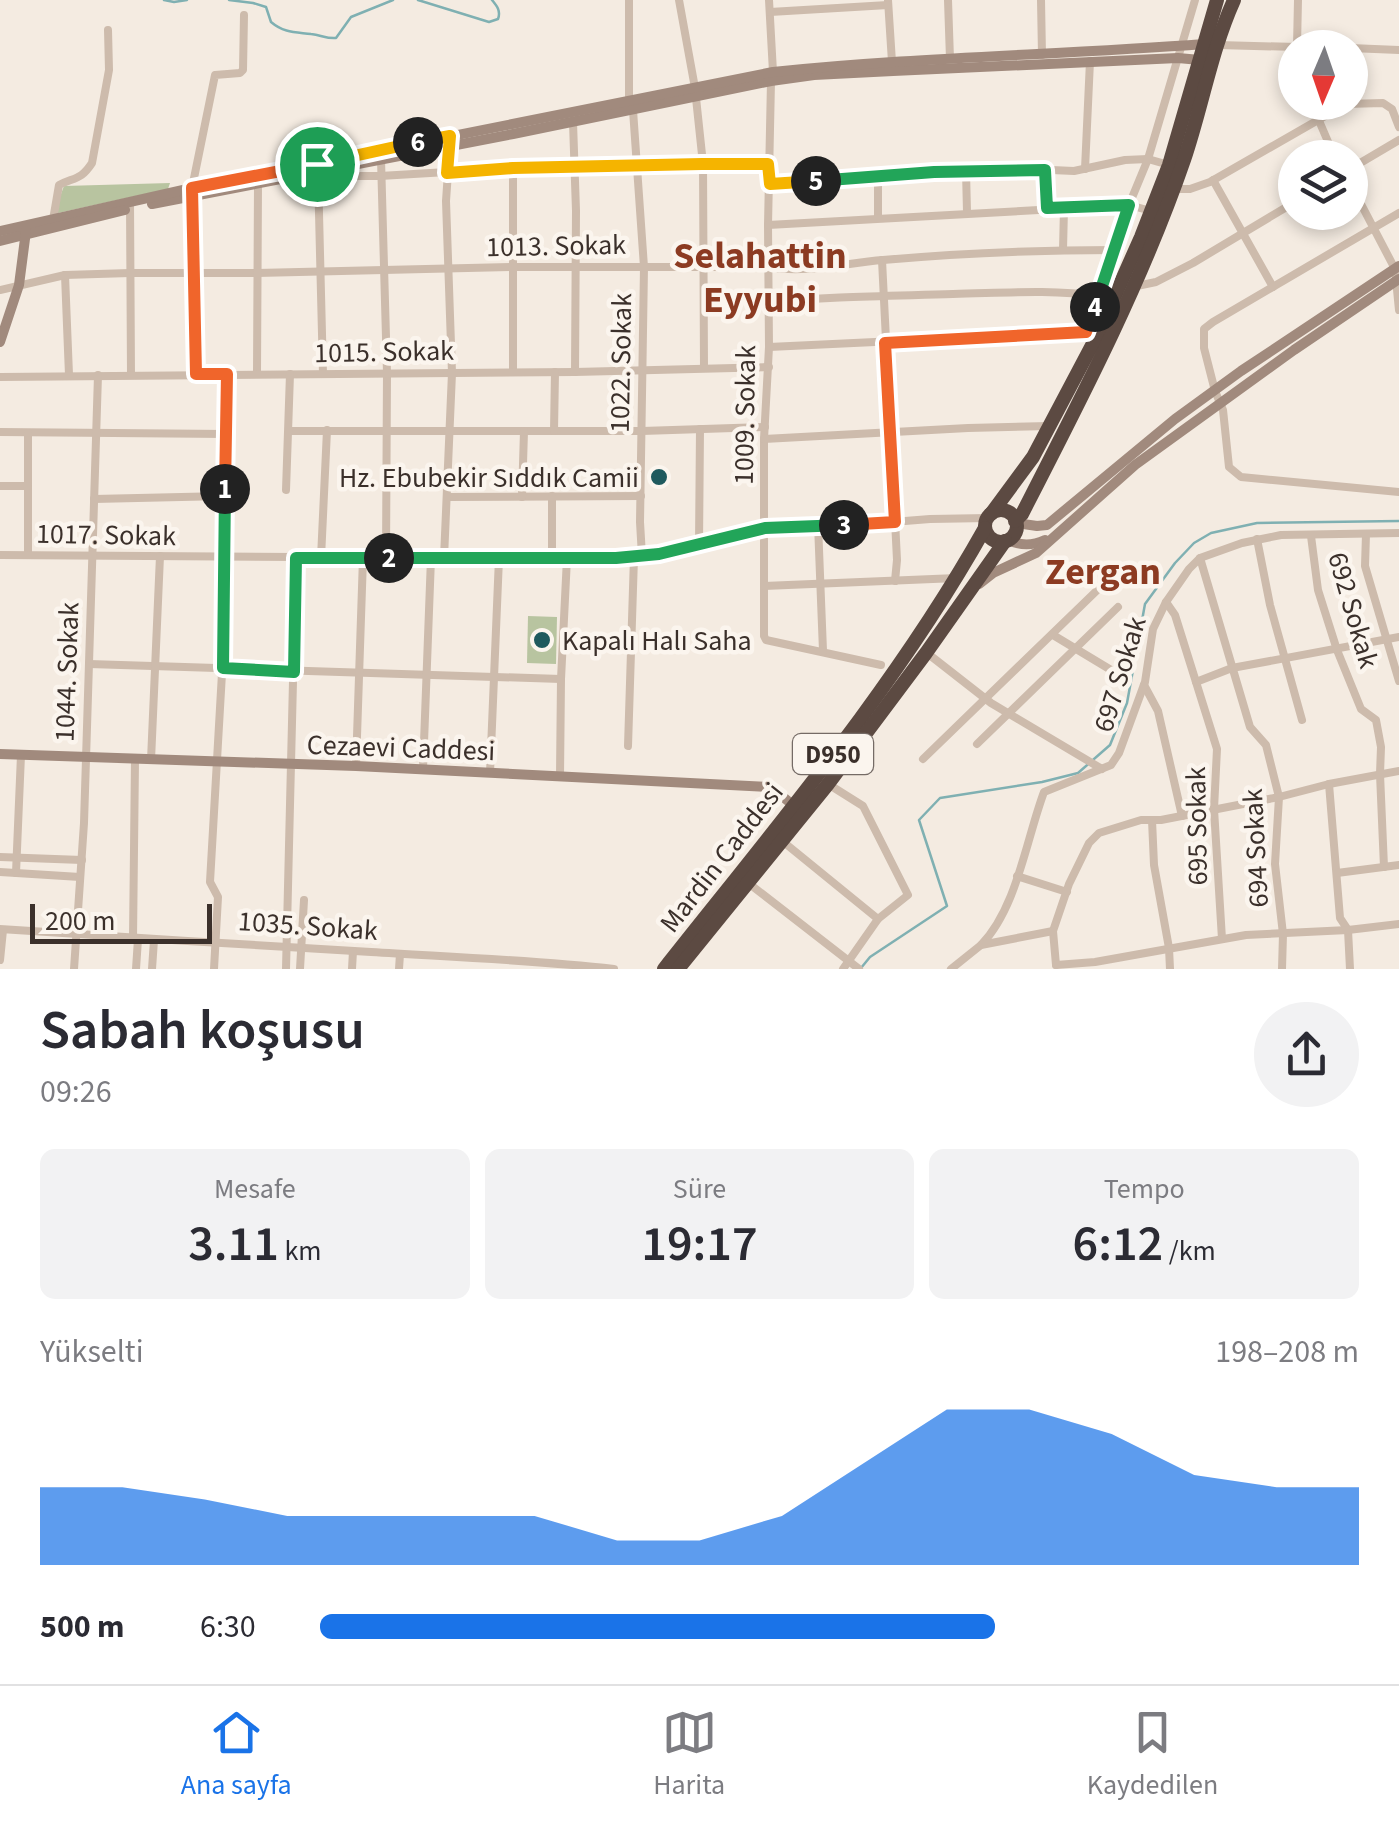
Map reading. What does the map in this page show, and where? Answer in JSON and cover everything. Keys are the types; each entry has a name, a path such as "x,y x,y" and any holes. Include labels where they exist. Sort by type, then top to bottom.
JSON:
{"highway":[{"path":"1207,49 1217,0"},
{"path":"1207,49 1234,0"},
{"name":"Mardin Caddesi","path":"664,969 867,711 957,578 988,520 1033,457 1151,211 1207,49"},
{"name":"Mardin Caddesi","path":"678,969 828,784 1015,533 1016,522 1050,460 1153,242 1185,158 1207,49"},
{"path":"1006,541 993,540 988,520 1006,512 1016,522"}],"street":[{"name":"1022. Sokak","path":"628,746 644,371 644,267 631,106 630,0"},
{"path":"680,0 702,164 704,368"},
{"name":"1009. Sokak","path":"769,0 772,76 768,164 769,367 764,440 766,640 882,664"},
{"path":"948,0 950,60"},
{"path":"1041,0 1042,56"},
{"path":"769,348 1092,333 1099,296 1148,159 1195,0"},
{"path":"1297,30 1298,0"},
{"path":"770,12 888,3 892,62"},
{"path":"196,374 192,192 215,75 242,70 244,15"},
{"path":"53,220 59,185 83,175 92,163 109,70 108,30"},
{"path":"772,76 1090,61 1207,49 1278,47"},
{"path":"1368,49 1399,50"},
{"path":"0,241 53,220 772,76 892,62 1180,52"},
{"path":"1085,168 1090,61"},
{"path":"1368,102 1383,103 1392,109 1399,126"},
{"path":"192,192 258,185 381,160 450,140 573,122 631,106"},
{"path":"1173,189 1190,189 1213,180 1317,120 1326,140"},
{"path":"573,122 576,372"},
{"path":"444,558 452,373 446,201 450,140"},
{"path":"1368,158 1399,140"},
{"path":"770,184 966,171 1074,172 1125,160 1148,159 1168,165"},
{"path":"381,160 387,374 386,558"},
{"path":"318,172 330,176 380,176 574,166 768,164"},
{"path":"513,168 513,372"},
{"path":"1045,170 1047,208"},
{"path":"966,171 966,212"},
{"path":"318,172 323,374"},
{"path":"878,177 878,218"},
{"path":"1213,180 1274,287"},
{"path":"258,185 258,374"},
{"path":"0,231 26,230 130,205"},
{"path":"130,205 131,375"},
{"path":"768,225 1129,205 1151,211"},
{"path":"1064,208 1064,250"},
{"path":"1132,287 1156,282 1193,263 1278,212"},
{"path":"1399,213 1204,329 1204,348 1221,403 1229,468 1241,478 1399,492"},
{"path":"1368,218 1397,274 1399,310"},
{"path":"0,342 19,285 26,230"},
{"name":"1013. Sokak","path":"0,290 65,275 130,272 575,266 786,270 1025,250 1114,250"},
{"path":"882,260 895,581"},
{"path":"1016,522 1047,525 1214,390 1314,322 1397,274"},
{"name":"Mardin Caddesi","path":"963,598 993,572 1036,553 1136,465 1397,274"},
{"path":"65,275 69,375"},
{"path":"768,303 808,298 1063,291 1099,296"},
{"name":"1015. Sokak","path":"0,377 769,367"},
{"path":"554,431 555,372"},
{"path":"214,969 218,897 210,882 223,668 227,374"},
{"path":"286,490 290,374"},
{"name":"1044. Sokak","path":"74,969 82,860 98,375"},
{"path":"764,440 1049,426"},
{"path":"290,431 765,428"},
{"path":"699,544 700,429"},
{"path":"321,558 327,430"},
{"path":"522,496 524,431"},
{"path":"0,432 226,434"},
{"path":"28,433 28,555"},
{"path":"0,486 28,486"},
{"path":"94,499 225,496"},
{"path":"552,496 552,558"},
{"path":"447,497 641,496"},
{"name":"1017. Sokak","path":"0,556 638,556 765,528 988,520"},
{"path":"818,524 823,651"},
{"path":"1006,541 1032,544 1056,533"},
{"path":"1200,558 1257,538 1399,533"},
{"path":"1366,534 1365,566 1399,681"},
{"name":"692 Sokak","path":"1310,536 1318,590 1337,650 1360,709 1376,720 1381,747 1384,866"},
{"path":"1257,538 1270,605 1302,720"},
{"path":"151,760 160,556"},
{"path":"286,969 296,558"},
{"path":"356,766 363,558"},
{"path":"423,770 431,558"},
{"path":"490,773 500,558"},
{"path":"560,776 560,679 567,558"},
{"name":"697 Sokak","path":"1094,764 1111,764 1119,752 1144,685 1154,630 1166,602 1200,558"},
{"name":"694 Sokak","path":"1200,558 1250,727 1266,745 1279,797 1275,864 1282,969"},
{"path":"923,759 1117,571"},
{"path":"764,586 957,578"},
{"name":"695 Sokak","path":"1166,602 1175,616 1217,748 1214,809 1222,938"},
{"path":"977,744 1118,608"},
{"path":"1053,635 1116,672"},
{"path":"1196,682 1232,668 1399,637"},
{"path":"926,652 986,698 1094,764 1044,792 1017,876 993,932 951,969"},
{"path":"89,664 560,679"},
{"path":"1144,685 1158,710 1182,816"},
{"name":"Cezaevi Caddesi","path":"0,754 356,766 772,787 794,806"},
{"path":"16,873 21,755"},
{"path":"135,760 136,969"},
{"path":"1399,771 1182,816 1140,820 1099,833 1089,843 1066,892 1053,931 1053,967 1222,938 1399,924"},
{"path":"747,882 851,966 878,919 908,895 863,806 828,784"},
{"path":"1329,784 1340,918 1348,930 1350,969"},
{"path":"1152,820 1154,865 1170,969"},
{"path":"781,840 878,919"},
{"path":"0,857 82,860"},
{"path":"1337,873 1399,864"},
{"path":"0,872 80,877"},
{"path":"1017,876 1066,892"},
{"path":"300,969 304,900"},
{"path":"0,960 1,930"},
{"name":"1035. Sokak","path":"1,930 614,969"},
{"path":"981,946 1053,931"},
{"path":"152,969 154,940"},
{"path":"352,951 352,969"},
{"path":"398,969 400,954"},
{"path":"452,969 454,956"}],"green space":[{"path":"170,183 168,189 58,213 55,210 64,186"},
{"name":"Kapalı Halı Saha","path":"528,616 557,617 556,664 527,663"}],"waterway":[{"path":"164,0 187,0"},
{"path":"229,0 266,7 271,22 285,30 333,38 351,17 393,0"},
{"path":"418,0 489,22 499,16 492,0"},
{"path":"861,968 870,957 947,906 919,820 940,798 1078,773 1110,745 1127,703 1145,604 1194,543 1211,533 1257,523 1399,521"}],"place":[{"name":"Hz. Ebubekir Sıddık Camii","path":"659,477"},
{"name":"Kapalı Halı Saha","path":"542,640"}],"district":[{"name":"Selahattin Eyyubi","path":"760,277"},
{"name":"Zergan","path":"1103,571"}],"route":[{"path":"450,136 447,173 513,168 768,164 770,184 1030,169 1045,170 1047,208 1129,205 1086,332 885,343 895,522 765,528 659,554 616,558 296,558 294,672 223,668 227,374 196,374 192,188 317,164 450,136"}]}
